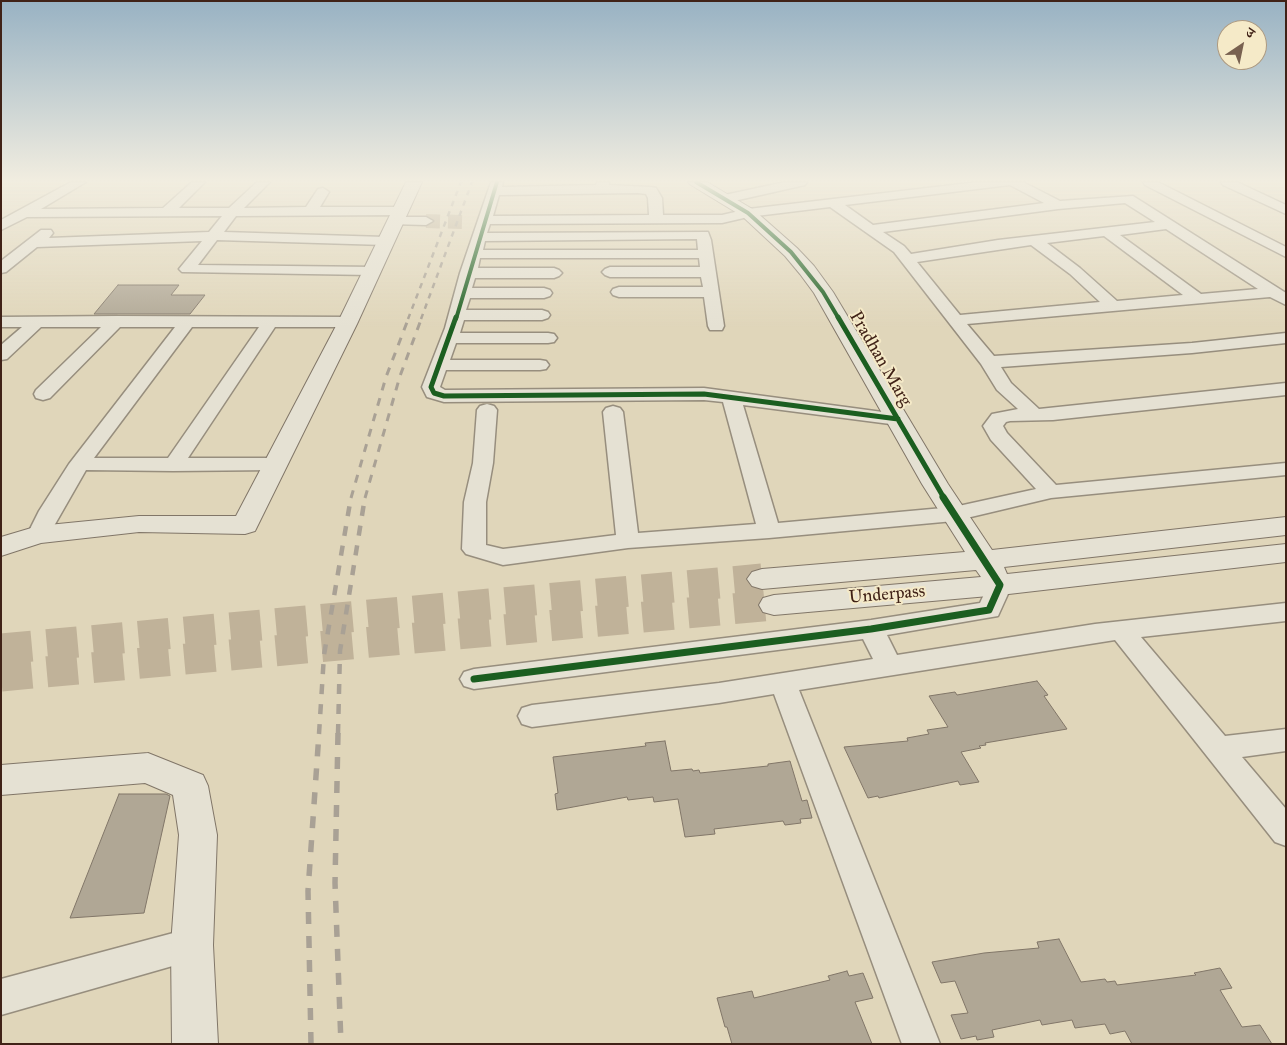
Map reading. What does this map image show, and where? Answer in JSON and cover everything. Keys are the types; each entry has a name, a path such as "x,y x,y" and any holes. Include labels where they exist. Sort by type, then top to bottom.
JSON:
{"street":[{"path":"1,269 50,231"},
{"path":"218,231 187,269 371,270"},
{"path":"34,243 128,238 213,237 299,231"},
{"path":"1,547 38,535 139,524 245,525 348,322 390,231"},
{"path":"479,231 457,315 431,387 434,393 444,396 704,394 898,419"},
{"path":"566,231 705,254"},
{"path":"642,231 703,236"},
{"path":"703,231 716,326"},
{"name":"Pradhan Marg","path":"768,231 791,252 823,292 954,514 1000,585"},
{"path":"872,231 899,249 989,362 1004,386 1034,414"},
{"path":"906,259 1034,240 1118,231"},
{"path":"1178,231 1280,296"},
{"path":"1243,231 1286,253"},
{"path":"1107,232 1198,299"},
{"path":"1034,240 1075,271 1114,307"},
{"path":"610,272 707,272"},
{"path":"468,273 554,273"},
{"path":"620,292 710,292"},
{"path":"463,293 544,294"},
{"path":"955,320 1198,299 1280,296"},
{"path":"457,315 542,315"},
{"path":"1,322 117,320 348,322"},
{"path":"43,394 117,320"},
{"path":"38,535 50,511 79,464 188,321"},
{"path":"173,465 271,321"},
{"path":"1,355 37,322"},
{"path":"449,338 548,338"},
{"path":"989,362 1192,348 1286,338"},
{"path":"439,365 540,365"},
{"path":"1051,492 998,436 993,426 999,418 1009,415 1053,414 1150,405 1286,389"},
{"path":"731,397 769,531"},
{"path":"487,410 482,463 475,502 474,549 503,557 628,541 769,531 954,514 1051,492 1286,469"},
{"path":"613,412 628,541"},
{"path":"79,464 275,464"},
{"name":"Underpass","path":"1286,526 985,560 768,592 1000,585 1286,553"},
{"path":"474,679 871,629 989,610 1000,585"},
{"path":"532,716 719,694 1121,630 1286,612"},
{"path":"871,629 890,666"},
{"path":"1121,630 1286,832"},
{"path":"784,683 921,1044"},
{"path":"1217,749 1286,740"},
{"path":"1,780 148,768 190,786 198,835 192,945 195,1044"},
{"path":"1,997 192,945"}],"building":[{"path":"118,285 179,285 171,295 205,295 190,314 94,314"},
{"path":"1037,681 1048,695 1044,696 1067,729 985,743 986,745 979,746 981,748 961,752 979,782 960,785 958,781 879,798 878,796 868,798 844,747 908,741 907,738 929,734 927,730 948,727 929,696 955,692 957,695"},
{"path":"665,741 671,771 692,769 693,771 699,770 700,773 768,766 768,764 790,761 802,801 807,800 812,818 800,819 801,823 785,825 783,821 714,829 715,834 685,837 678,799 654,802 653,797 628,800 627,797 557,810 555,794 558,793 553,757 646,746 645,743"},
{"path":"119,794 166,794 170,796 144,913 70,918"},
{"path":"1059,939 1081,982 1105,979 1107,982 1115,981 1117,985 1196,975 1194,973 1220,968 1232,988 1220,990 1242,1027 1260,1025 1272,1044 1132,1044 1125,1031 1110,1034 1105,1024 1075,1028 1072,1020 1042,1025 1040,1020 992,1030 994,1037 977,1040 976,1036 961,1039 951,1015 968,1013 955,981 941,983 932,962 984,953 1039,948 1037,942"},
{"path":"847,971 849,976 863,973 873,998 855,1002 872,1044 732,1044 717,998 752,991 754,998 830,980 828,976"}],"tunnel":[{"path":"1,649 762,579"},
{"path":"1,676 774,605"}],"railway":[{"path":"408,319 442,231"},
{"path":"421,319 454,231"},
{"path":"351,498 386,377 409,317"},
{"path":"365,498 400,376 422,317"},
{"path":"319,734 324,655 351,497"},
{"path":"338,734 340,651 365,497"},
{"path":"311,1044 308,891 319,733"},
{"path":"338,733 335,883 341,1044"}],"cycle path":[{"path":"481,231 453,328 431,387 434,393 444,396 704,394 898,419"},
{"path":"474,679 871,629 989,610 1000,585 935,484 823,292 791,252 768,231"}]}
